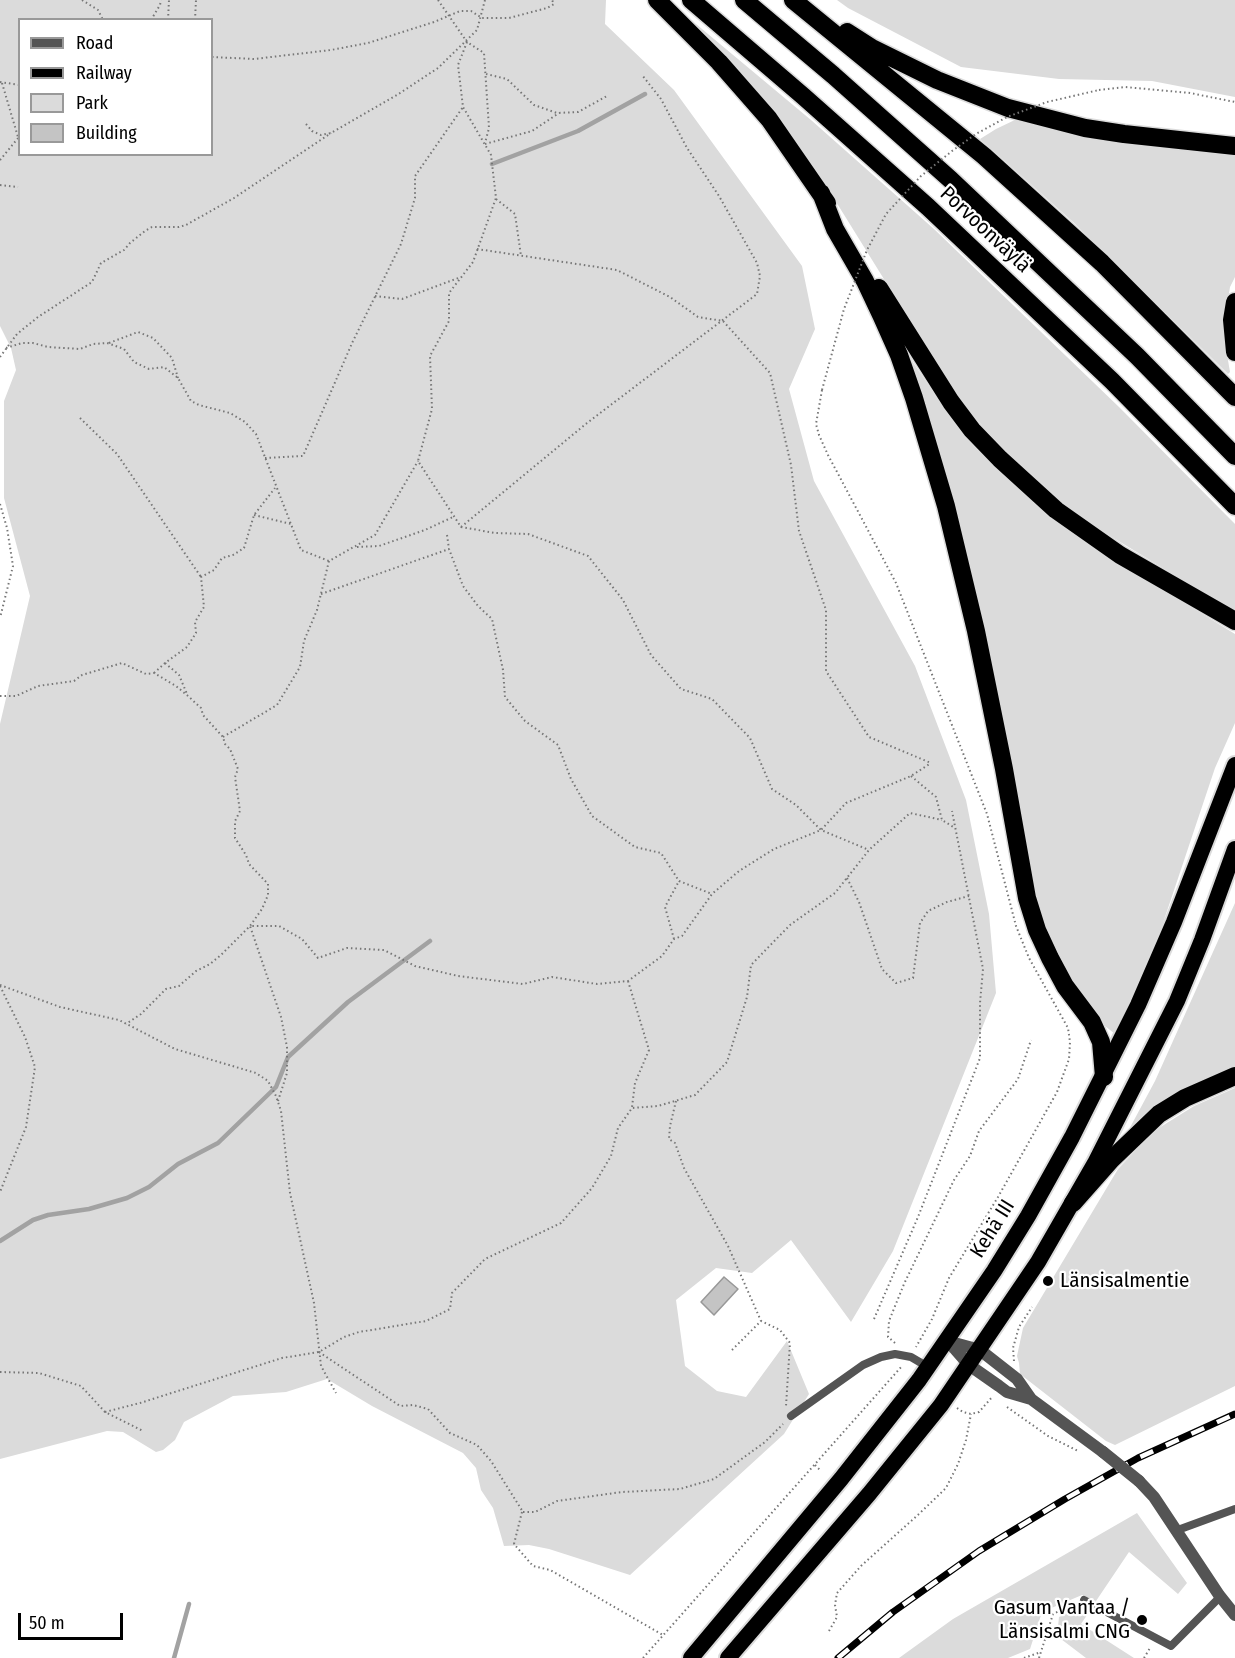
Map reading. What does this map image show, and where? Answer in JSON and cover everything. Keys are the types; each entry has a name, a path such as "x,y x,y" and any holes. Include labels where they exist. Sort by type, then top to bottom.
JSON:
{"highway":[{"path":"658,0 719,62 768,119 821,193 951,402 972,430 1056,510 1120,555 1229,617"},
{"name":"Porvoonväylä","path":"691,0 937,215 1112,381 1235,506"},
{"name":"Porvoonväylä","path":"744,0 951,180 1137,356 1235,456"},
{"path":"793,0 872,48 937,80 1008,108 1076,126 1124,134 1235,146"},
{"path":"793,0 984,156 1102,263 1235,397"},
{"path":"821,193 835,230 882,317 899,355 914,398 946,506 972,610 1027,898 1037,930 1050,958 1065,986 1092,1022 1101,1042 1104,1077"},
{"path":"1235,302 1232,320 1235,352"},
{"name":"Kehä III","path":"691,1658 841,1479 928,1367 994,1271 1039,1197 1104,1077 1174,922 1235,765"},
{"path":"728,1658 869,1494 941,1405 1038,1262 1073,1203 1132,1093 1177,1001 1235,849"},
{"path":"1073,1203 1111,1160 1159,1114 1185,1098 1235,1076"}],"street":[{"path":"947,1341 980,1350 1017,1379 1031,1399 1139,1481 1154,1497 1220,1597 1235,1615"},
{"path":"947,1341 969,1365 1007,1392 1031,1399"}],"lane":[{"path":"788,1418 863,1365 895,1354 911,1357 928,1367"},
{"path":"1175,1531 1235,1509"},
{"path":"1084,1600 1171,1646 1220,1597"}],"path":[{"path":"82,0 98,10 102,18"},
{"path":"152,18 160,5 160,0"},
{"path":"168,18 169,0"},
{"path":"195,18 196,0"},
{"path":"438,0 467,42 484,53 489,128 485,144"},
{"path":"0,357 17,334 38,317 92,282 101,263 124,250 152,227 186,225 234,198 331,133 438,68 477,30 485,0"},
{"path":"213,57 254,59 331,50 368,43 460,11 471,11 482,18 509,18 547,8 553,2"},
{"path":"223,737 277,705 300,667 304,641 317,610 329,561 375,535 418,461 432,409 430,356 449,321 449,293 473,262 496,198 491,155 463,107 458,65 467,42"},
{"path":"486,74 507,79 534,105 560,113 578,112 608,96"},
{"path":"462,527 587,423 757,294 760,276 757,263 719,196 687,148 661,99 642,75"},
{"path":"18,85 1,82 18,134"},
{"path":"1031,1040 1018,1079 979,1131 970,1156 954,1180 904,1284 889,1321 888,1336 911,1357 932,1319 949,1278 1057,1092 1069,1059 1070,1042 1068,1028 1029,958 1016,927 987,814 896,583 819,435 816,424 822,390 844,309 867,250 886,214 921,176 976,134 1007,117 1047,102 1099,90 1125,87 1190,93 1235,102"},
{"path":"265,458 303,456 352,341 401,244 415,198 415,176 463,107"},
{"path":"485,144 532,131 560,113"},
{"path":"306,124 312,131 321,135 331,133"},
{"path":"0,160 18,138"},
{"path":"0,185 18,187"},
{"path":"496,198 515,214 521,256"},
{"path":"250,926 279,926 302,939 318,958 347,948 384,950 416,966 458,976 523,984 552,977 597,984 628,981 662,956 674,939 682,936 712,894 739,871 774,849 821,830 846,803 911,776 931,763 868,737 826,671 826,610 799,531 791,465 770,373 721,321 698,317 670,297 617,270 477,249"},
{"path":"375,296 402,299 461,277"},
{"path":"6,348 22,343 33,343 48,347 80,349 93,344 107,343 138,332 153,338 172,358 178,378 191,401 230,413 245,422 256,434 301,550 329,561"},
{"path":"107,343 124,349 134,362 149,369 164,367 178,378"},
{"path":"0,696 16,696 38,686 74,681 82,675 122,663 146,674 154,673 187,647 196,633 195,622 204,607 201,577 117,454 80,418"},
{"path":"418,461 462,527 495,533 528,534 588,556 622,600 651,654 681,689 712,699 750,738 772,789 796,805 821,830 869,850"},
{"path":"201,577 214,570 222,558 233,555 244,548 254,515 275,487"},
{"path":"0,504 9,537 13,566 0,618"},
{"path":"254,515 291,524"},
{"path":"354,547 379,546 425,530 454,516"},
{"path":"447,535 449,549 462,586 492,619 503,670 505,697 525,721 558,745 570,779 592,816 635,847 661,853 679,881 712,894"},
{"path":"321,594 449,549"},
{"path":"165,663 179,675 188,696"},
{"path":"126,1024 141,1014 166,989 179,986 196,971 210,964 250,926 262,909 268,895 268,884 249,864 235,838 235,821 240,811 235,777 238,769 230,749 223,737 203,715 201,708 176,686 154,673"},
{"path":"911,776 936,798 942,820"},
{"path":"874,1319 918,1217 980,1058 980,1003 983,969 952,811"},
{"path":"632,1108 676,1101 695,1095 727,1062 747,997 751,965 790,925 835,893 869,850 910,813 942,820 955,828"},
{"path":"847,878 859,902 882,969 896,983 913,978 920,923 928,912 946,902 969,896"},
{"path":"674,939 665,907 679,881"},
{"path":"250,926 281,1017 287,1047 286,1073 278,1101"},
{"path":"105,1412 282,1358 319,1352 344,1337 359,1332 426,1322 450,1309 452,1293 485,1259 561,1223 592,1188 612,1156 618,1128 632,1108 635,1083 649,1050 628,981"},
{"path":"0,985 60,1007 119,1020 175,1049 263,1076 272,1087 278,1101 290,1193 314,1303 321,1366 336,1393"},
{"path":"0,985 25,1037 35,1067 26,1127 0,1192"},
{"path":"523,1512 535,1512 556,1501 622,1492 680,1489 714,1479 765,1442 788,1418 790,1343 780,1330 761,1321 728,1246 684,1168 675,1143 669,1139 676,1101"},
{"path":"1008,1373 1015,1364 1013,1348 1019,1327 1032,1307"},
{"path":"732,1350 761,1321"},
{"path":"319,1352 400,1406 413,1405 428,1408 450,1433 477,1444 491,1461 523,1512 514,1544 533,1566 550,1570 663,1635"},
{"path":"643,1658 901,1368"},
{"path":"0,1372 39,1373 81,1386 105,1412 143,1431"},
{"path":"1002,1403 1048,1436 1081,1452"},
{"path":"829,1630 837,1617 835,1605 837,1593 861,1566 946,1488 958,1464 971,1414"},
{"path":"814,1465 821,1471"},
{"path":"1039,1658 1053,1614 1084,1600"},
{"path":"1024,1658 1041,1652"}],"green space":[{"path":"0,0 606,0 605,24 674,90 802,266 815,329 789,389 814,481 915,666 966,800 989,914 996,993 893,1251 851,1322 791,1240 752,1273 716,1268 676,1300 685,1366 717,1391 746,1397 787,1341 809,1394 784,1434 630,1575 549,1549 529,1545 504,1546 493,1508 481,1490 476,1468 463,1453 372,1406 327,1379 286,1392 233,1396 184,1422 175,1440 163,1450 156,1452 123,1432 107,1431 0,1459 0,724 30,596 4,498 4,401 16,370 11,348 0,326"},
{"path":"837,0 1235,0 1235,97 1152,81 1059,79 961,67 848,8"},
{"path":"696,24 811,120 934,229 1119,407 1235,524 1235,612 1071,512 1013,463 954,392 820,176 783,124 699,31"},
{"path":"1019,118 1235,151 1235,277 1230,287 1223,331 1230,372 1228,374 1073,222 980,139"},
{"path":"910,358 940,402 999,470 1027,497 1052,518 1098,550 1235,634 1235,723 1215,768 1162,926 1115,1034 1105,1026 1081,997 1059,960 1038,905 943,469"},
{"path":"1235,903 1235,1069 1126,1135 1155,1081"},
{"path":"1235,1088 1235,1386 1115,1445 1106,1441 1020,1374 1017,1356 1023,1328 1118,1169 1154,1131 1194,1106"},
{"path":"1137,1513 1187,1583 1178,1594 1129,1552 1096,1601 1082,1595 1042,1612 1030,1649 1008,1658 899,1658 953,1619"},
{"path":"1084,1605 1091,1609 1081,1624 1134,1658 1086,1658 1057,1636 1059,1617"}],"building":[{"path":"724,1277 738,1289 714,1315 701,1302"}],"waterway":[{"path":"492,164 578,131 645,94"},
{"path":"0,1241 33,1220 48,1215 89,1209 127,1198 149,1187 178,1164 218,1143 276,1087 288,1057 348,1002 430,941"},
{"path":"174,1658 189,1604"}],"railway":[{"path":"838,1658 893,1612 979,1551 1138,1458 1235,1414"}],"place":[{"name":"Länsisalmentie","path":"1048,1281"},
{"name":"Gasum Vantaa / Länsisalmi CNG","path":"1142,1620"}]}
